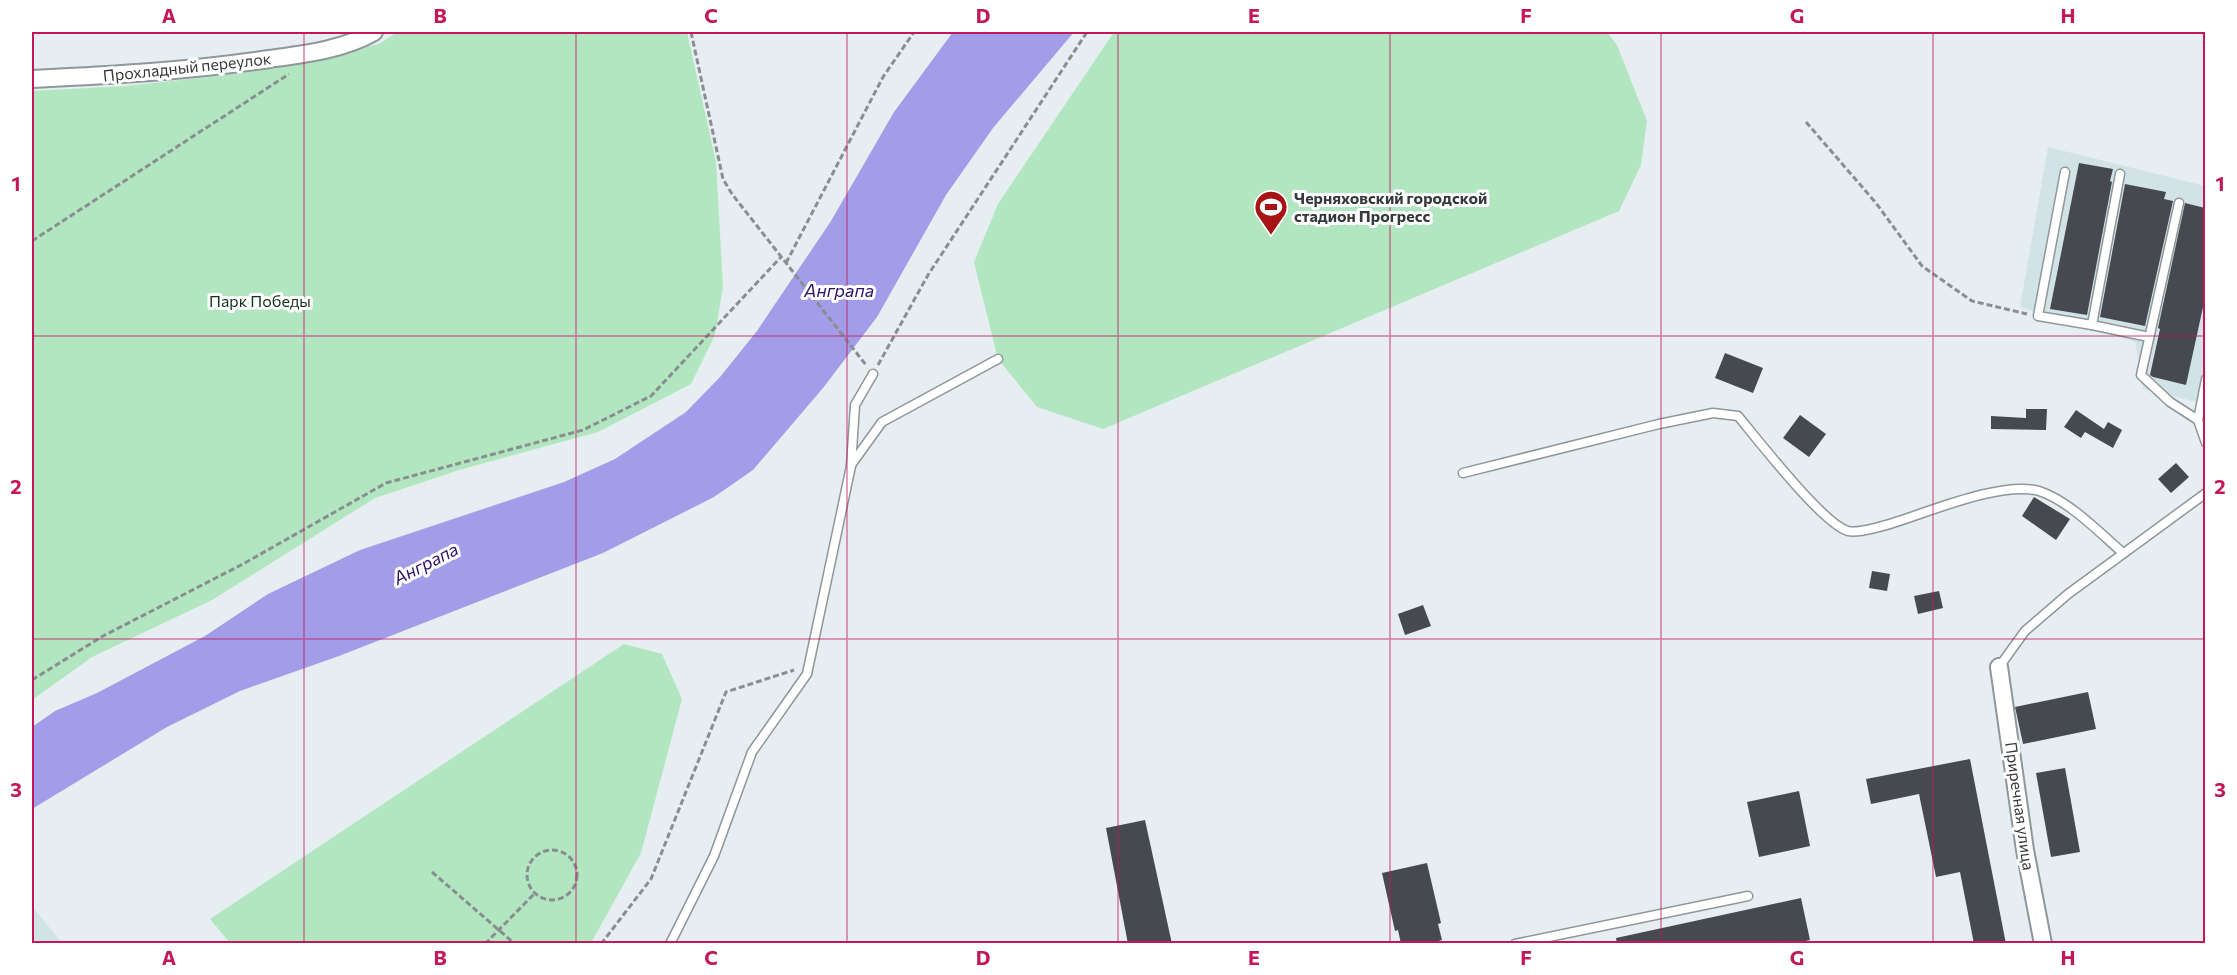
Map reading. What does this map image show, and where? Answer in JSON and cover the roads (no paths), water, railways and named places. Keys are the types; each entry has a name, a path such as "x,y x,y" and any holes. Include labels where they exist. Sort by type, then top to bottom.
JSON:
{"street":[{"name":"Прохладный переулок","path":"32,79 132,75 214,68 333,49 374,32"},
{"name":"Приречная улица","path":"1999,668 2025,850 2043,944"}],"lane":[{"path":"2065,172 2038,316 2149,337"},
{"path":"2092,325 2120,174"},
{"path":"2179,203 2141,375 2170,402 2198,420"},
{"path":"851,466 882,422 998,359"},
{"path":"669,944 714,856 752,752 807,674 851,466 855,405 873,374"},
{"path":"2205,379 2198,420 2205,443"},
{"path":"1463,473 1659,424 1713,413 1738,416 1835,525 1850,532 1892,523 2009,489 2039,491 2072,509 2123,553"},
{"path":"1999,668 2025,631 2068,594 2205,493"},
{"path":"1515,944 1748,896"}],"water":[{"name":"Анграпа","path":"953,32 1074,32 993,128 946,195 877,317 823,388 753,470 714,497 603,553 339,656 240,691 167,727 32,809 32,727 55,711 97,693 205,636 268,594 360,550 564,482 615,459 686,412 720,377 757,331 831,221 894,112"}],"place":[{"name":"Черняховский городской стадион Прогресс","path":"1271,236"}],"park label":[{"name":"Парк Победы","path":"260,301"}]}
